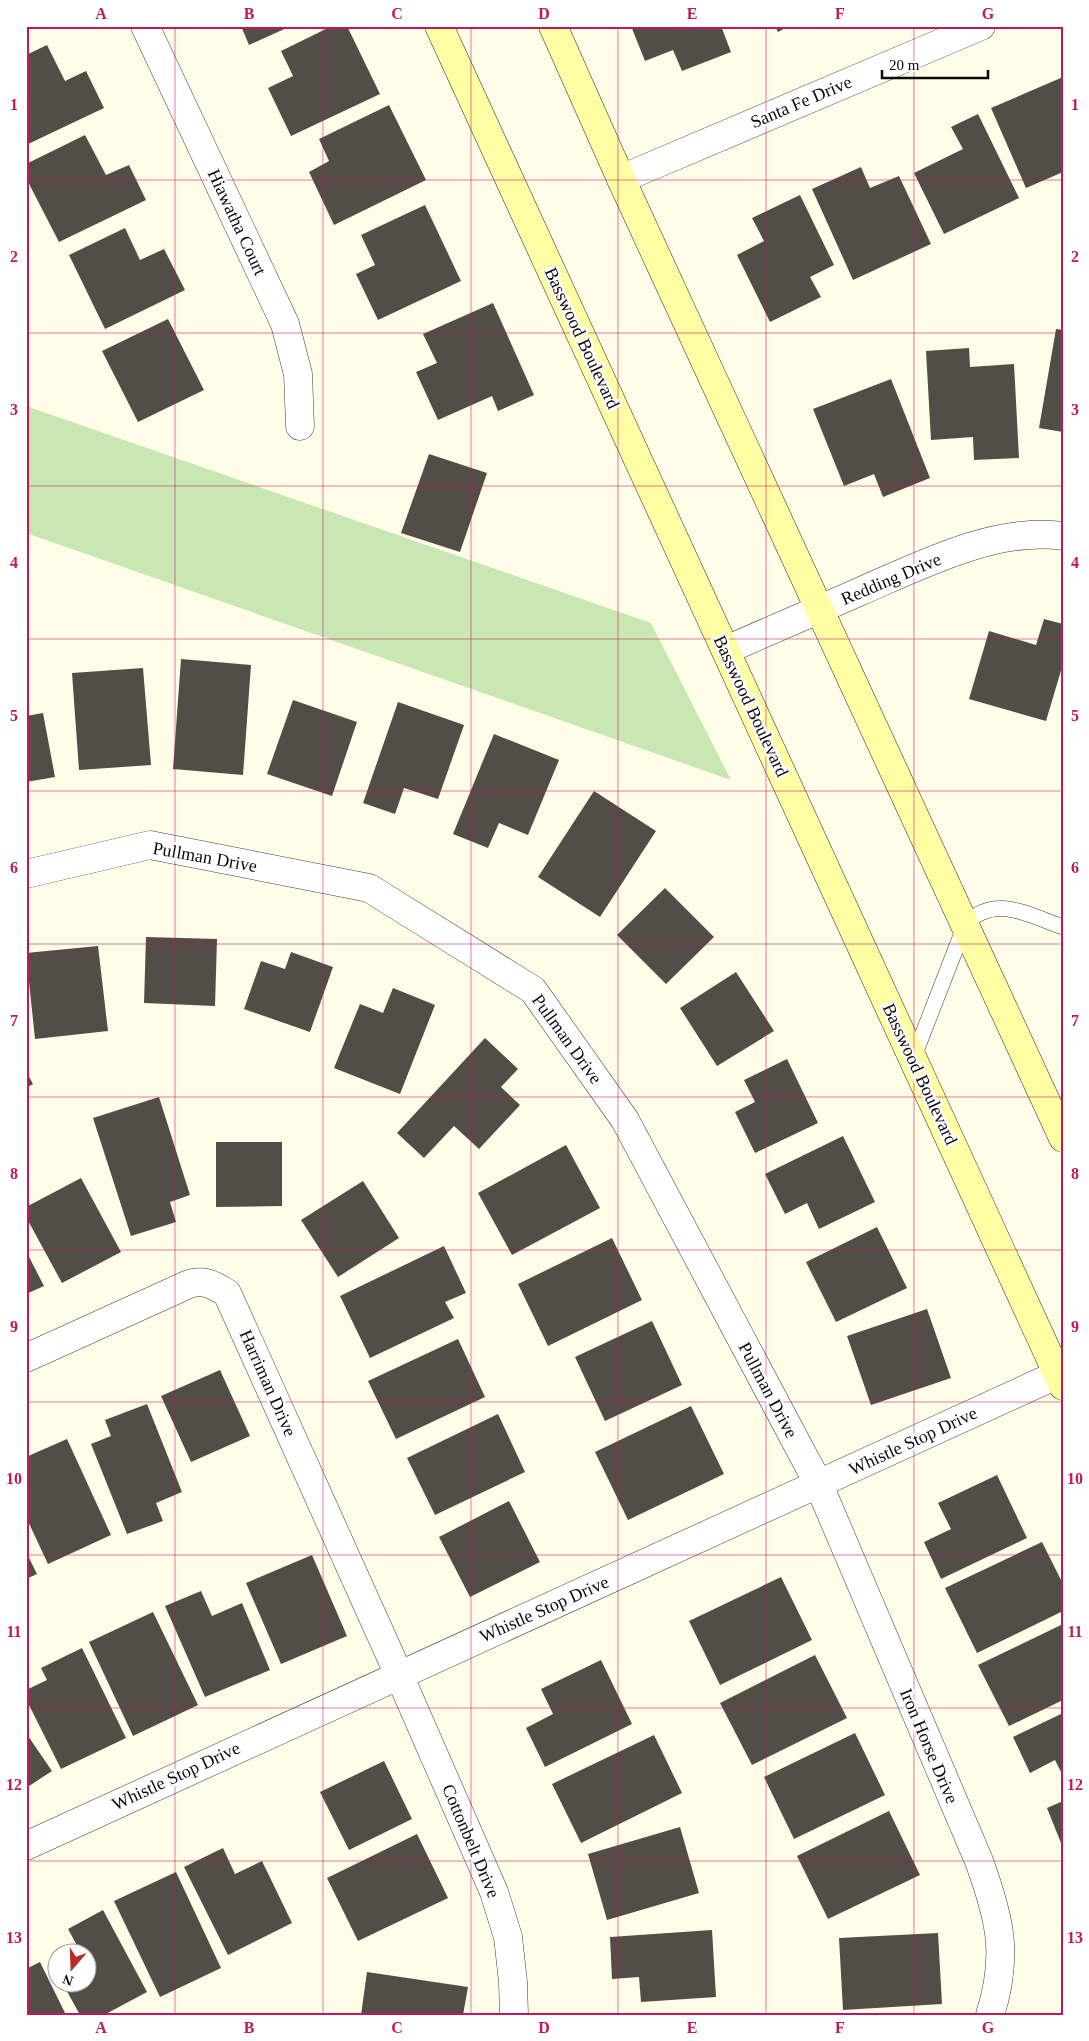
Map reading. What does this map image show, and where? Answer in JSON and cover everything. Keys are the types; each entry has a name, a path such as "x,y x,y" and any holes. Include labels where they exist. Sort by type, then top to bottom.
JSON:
{"main road":[{"name":"Basswood Boulevard","path":"439,26 1061,1377"},
{"path":"553,26 621,178 1063,1138"}],"street":[{"name":"Hiawatha Court","path":"145,26 284,324 298,374 300,426"},
{"name":"Santa Fe Drive","path":"621,178 981,26"},
{"name":"Redding Drive","path":"726,650 945,555 972,546 1025,536 1063,536"},
{"name":"Pullman Drive","path":"26,874 150,844 369,888 532,990 625,1120 819,1485"},
{"name":"Harriman Drive","path":"26,1358 200,1280 210,1283 227,1293 399,1675"},
{"name":"Whistle Stop Drive","path":"26,1846 399,1675 1061,1377"},
{"name":"Iron Horse Drive","path":"819,1485 979,1861 994,1903 1002,1949 996,1994 990,2015"},
{"name":"Cottonbelt Drive","path":"399,1675 494,1892 508,1937 513,1982 514,2015"}],"lane":[{"path":"913,1059 965,925 973,916 993,907 1019,912 1063,927"}],"green space":[{"path":"26,406 651,623 731,780 26,533"}],"building":[{"path":"241,26 291,26 249,45"},
{"path":"332,26 347,26 380,94 291,136 268,88 293,76 281,51"},
{"path":"631,26 721,26 731,52 682,71 673,50 645,61"},
{"path":"775,26 789,26 778,32"},
{"path":"47,45 65,81 86,71 104,108 26,145 26,55"},
{"path":"1063,77 1063,172 1026,188 991,108"},
{"path":"389,105 426,180 334,225 309,172 329,161 319,139"},
{"path":"978,114 1019,198 944,234 914,173 963,149 951,127"},
{"path":"85,135 106,175 129,165 146,200 59,242 26,178 26,164"},
{"path":"861,167 870,188 899,176 931,244 853,280 812,189"},
{"path":"800,195 834,265 810,277 821,297 770,322 737,255 764,241 752,218"},
{"path":"425,205 461,281 378,320 356,274 375,265 361,235"},
{"path":"125,228 140,260 164,249 185,290 105,329 69,255"},
{"path":"493,303 534,395 498,411 492,396 438,420 416,372 437,363 423,334"},
{"path":"168,319 204,390 138,422 102,351"},
{"path":"1056,329 1063,330 1063,432 1039,428"},
{"path":"969,348 970,367 1014,364 1019,458 974,460 973,437 931,440 926,351"},
{"path":"891,379 930,478 883,497 874,474 844,486 813,409"},
{"path":"429,454 487,473 460,552 401,533"},
{"path":"1044,619 1063,624 1063,664 1046,721 969,699 989,631 1036,645"},
{"path":"181,659 251,665 243,775 173,769"},
{"path":"143,668 151,765 79,770 72,673"},
{"path":"293,700 357,722 332,796 267,774"},
{"path":"398,702 464,725 438,799 404,788 395,814 363,803"},
{"path":"43,713 55,777 26,782 26,716"},
{"path":"494,734 559,760 528,835 499,823 488,848 453,834"},
{"path":"594,791 656,831 600,917 538,877"},
{"path":"665,888 714,937 666,984 617,935"},
{"path":"146,937 217,939 215,1006 144,1003"},
{"path":"98,946 108,1031 35,1039 26,953"},
{"path":"291,952 333,967 310,1032 244,1009 261,961 285,969"},
{"path":"736,972 774,1031 717,1066 680,1008"},
{"path":"393,988 435,1005 400,1094 334,1068 360,1004 383,1013"},
{"path":"485,1038 518,1069 501,1087 520,1105 479,1149 454,1126 424,1158 397,1133"},
{"path":"787,1059 818,1123 755,1153 735,1112 755,1102 744,1080"},
{"path":"26,1071 33,1084 26,1088"},
{"path":"159,1097 190,1195 170,1202 176,1222 131,1236 93,1118"},
{"path":"843,1136 875,1202 819,1229 807,1203 785,1214 765,1174"},
{"path":"216,1142 282,1142 282,1206 216,1207"},
{"path":"566,1145 600,1208 512,1255 478,1193"},
{"path":"81,1178 121,1252 62,1283 26,1217 26,1207"},
{"path":"363,1181 399,1238 338,1277 301,1220"},
{"path":"877,1227 907,1288 836,1322 806,1262"},
{"path":"612,1238 642,1300 548,1346 518,1284"},
{"path":"444,1246 466,1293 445,1302 454,1318 370,1358 340,1296"},
{"path":"26,1251 44,1286 26,1294"},
{"path":"927,1309 951,1378 871,1405 847,1336"},
{"path":"652,1321 682,1385 605,1421 575,1357"},
{"path":"458,1339 485,1397 396,1439 368,1381"},
{"path":"220,1370 250,1436 191,1462 161,1396"},
{"path":"147,1404 182,1492 156,1503 163,1521 127,1534 91,1444 111,1436 105,1420"},
{"path":"691,1406 724,1474 628,1520 595,1452"},
{"path":"498,1414 525,1472 435,1515 407,1458"},
{"path":"67,1439 111,1535 48,1564 26,1517 26,1457"},
{"path":"997,1475 1027,1538 941,1579 924,1542 951,1529 938,1503"},
{"path":"509,1501 540,1562 470,1597 439,1537"},
{"path":"1042,1542 1063,1584 1063,1611 977,1653 945,1588"},
{"path":"26,1552 37,1574 26,1579"},
{"path":"312,1555 347,1636 281,1664 246,1583"},
{"path":"781,1577 812,1640 720,1685 689,1621"},
{"path":"201,1591 212,1616 242,1603 270,1670 205,1697 165,1606"},
{"path":"153,1612 198,1705 133,1736 89,1642"},
{"path":"1063,1624 1063,1700 1009,1726 978,1665"},
{"path":"82,1648 126,1738 61,1769 26,1699 26,1690 47,1680 41,1668"},
{"path":"815,1655 847,1718 752,1765 720,1703"},
{"path":"601,1660 632,1724 545,1767 526,1728 553,1714 541,1689"},
{"path":"1063,1713 1063,1776 1055,1760 1030,1773 1013,1737"},
{"path":"26,1733 52,1771 26,1788"},
{"path":"855,1733 885,1795 794,1839 764,1777"},
{"path":"654,1735 682,1793 581,1843 552,1784"},
{"path":"384,1761 412,1819 349,1850 320,1792"},
{"path":"1063,1801 1063,1848 1047,1808"},
{"path":"889,1811 920,1875 828,1919 797,1856"},
{"path":"680,1827 699,1893 607,1920 588,1854"},
{"path":"417,1834 448,1898 358,1941 327,1878"},
{"path":"223,1848 235,1874 262,1861 292,1923 228,1955 184,1867"},
{"path":"176,1872 221,1968 160,1997 114,1901"},
{"path":"103,1910 147,1992 104,2015 80,2015 68,1994 98,1994 98,1944 76,1944 68,1929"},
{"path":"712,1930 716,1997 641,2002 639,1977 612,1979 610,1937"},
{"path":"938,1933 942,2004 843,2010 839,1938"},
{"path":"40,1962 48,1978 48,1994 56,1994 66,2015 26,2015 26,1969"},
{"path":"367,1972 468,1987 463,2015 361,2015"}]}
